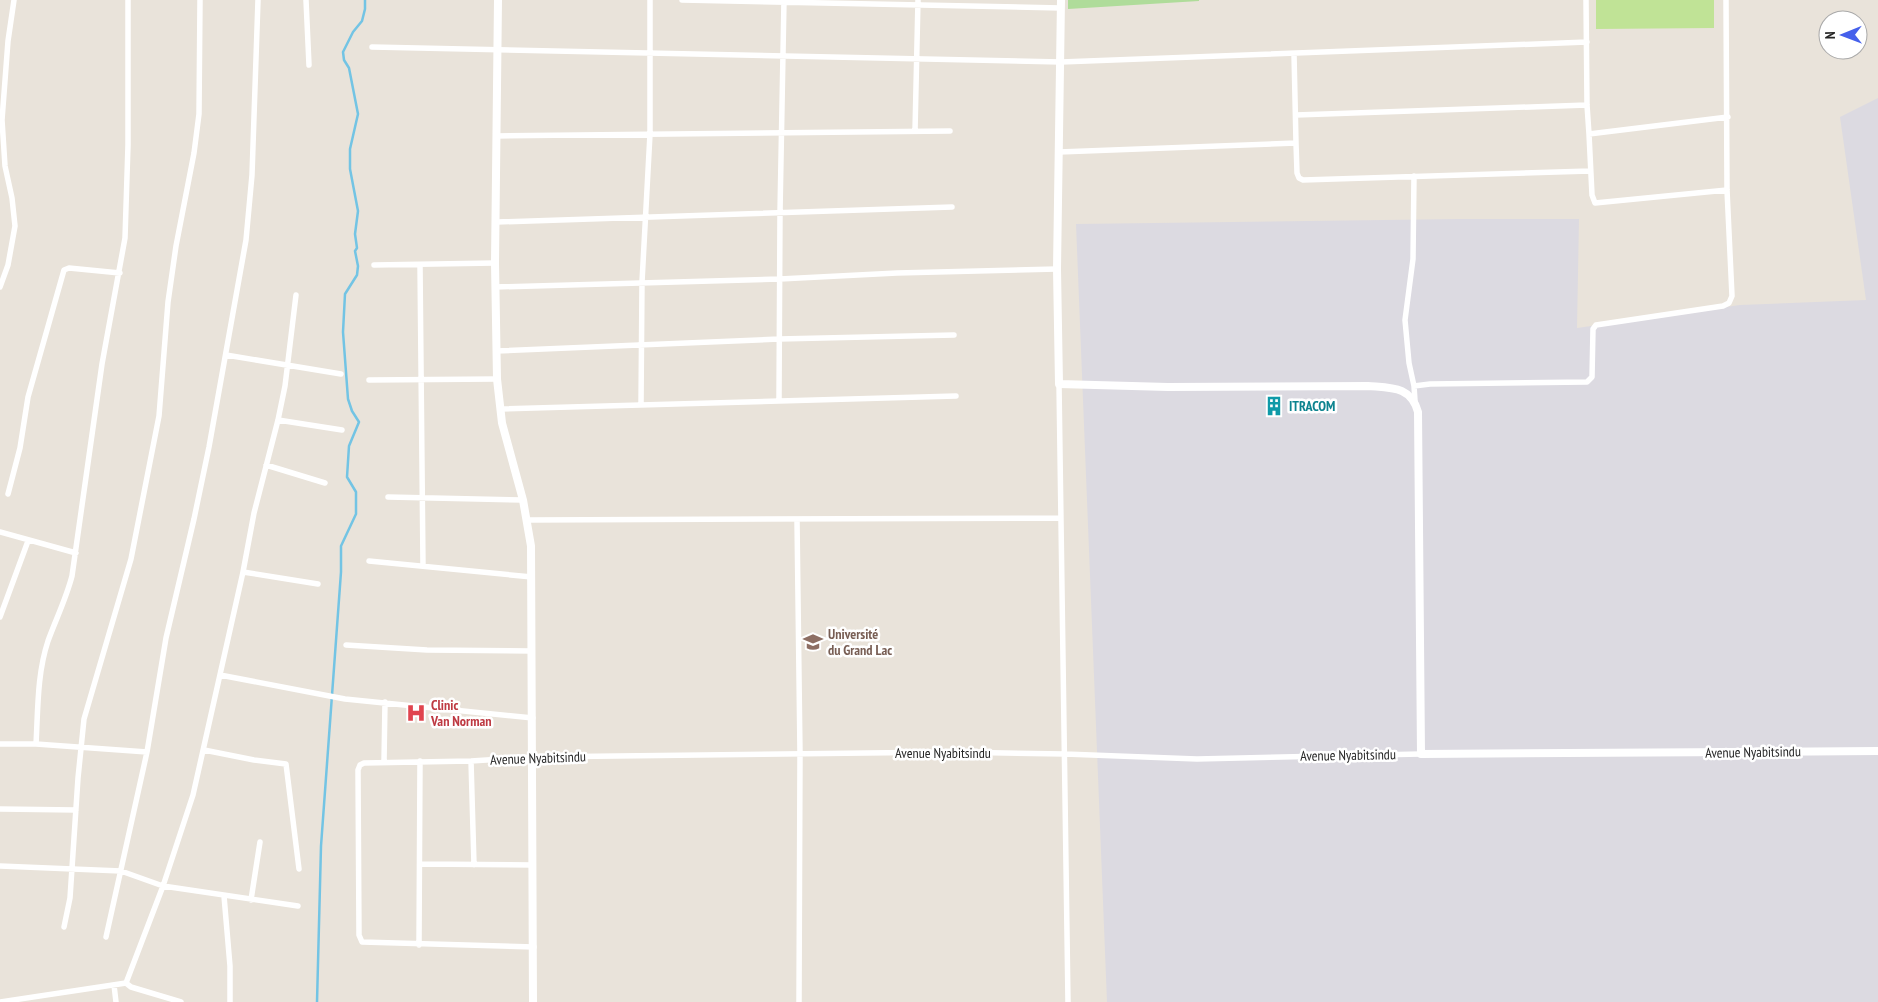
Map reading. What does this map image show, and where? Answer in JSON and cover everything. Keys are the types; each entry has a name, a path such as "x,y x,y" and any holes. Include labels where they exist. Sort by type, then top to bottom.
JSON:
{"street":[{"path":"0,287 8,265 15,226 12,198 5,166 2,120 8,41 14,0"},
{"path":"36,744 43,661 48,641 66,598 76,553 102,364 125,238 127,200 128,0"},
{"path":"64,927 73,869 84,719 131,559 159,416 168,302 199,114 200,0"},
{"path":"106,937 147,752 166,638 194,518 246,240 250,199 258,0"},
{"path":"306,0 309,65"},
{"path":"498,0 495,263 496,351 502,423 528,520 531,546 533,1002"},
{"path":"641,405 644,218 650,134 650,0"},
{"path":"682,0 1061,4 1057,268 1068,1002"},
{"path":"1586,0 1588,42 1587,105 1592,200 1598,204 1727,190"},
{"path":"1414,386 1430,384 1586,382 1592,377 1593,329 1596,325 1727,305 1732,296 1727,190 1726,0"},
{"path":"779,400 784,2"},
{"path":"915,131 918,3"},
{"path":"372,47 1061,62 1588,42"},
{"path":"1294,54 1297,173 1299,178 1303,180 1590,171"},
{"path":"1296,115 1587,105"},
{"path":"1590,134 1728,117"},
{"path":"496,136 950,131"},
{"path":"1059,152 1296,143"},
{"path":"1414,176 1413,260 1405,320 1408,362 1418,412 1421,754"},
{"path":"496,222 952,207"},
{"path":"374,266 495,263"},
{"path":"420,265 423,566"},
{"path":"8,494 20,448 28,397 64,270 69,268 120,273"},
{"path":"495,287 780,279 1057,268"},
{"path":"126,983 163,886 193,795 243,572 254,513 278,420 285,386 296,295"},
{"path":"496,351 780,339 954,335"},
{"path":"226,355 341,374"},
{"path":"369,380 497,379"},
{"path":"1059,384 1168,387 1368,386 1400,390 1408,394 1415,401"},
{"path":"500,410 956,396"},
{"path":"278,420 342,430"},
{"path":"266,465 325,483"},
{"path":"388,497 523,500"},
{"path":"528,520 1061,518"},
{"path":"797,520 800,754 799,1002"},
{"path":"0,532 76,553"},
{"path":"0,617 28,541"},
{"path":"369,561 532,577"},
{"path":"243,572 318,584"},
{"path":"346,645 427,650 532,651"},
{"path":"220,675 345,698 533,718"},
{"path":"384,762 385,702"},
{"path":"0,744 36,744 147,752"},
{"path":"204,750 286,764 299,869"},
{"name":"Avenue Nyabitsindu","path":"534,947 364,943 359,939 358,770 360,765 384,762 471,761 533,757 951,752 1197,759 1421,754 1878,751"},
{"path":"419,945 421,864 420,761"},
{"path":"471,761 474,865"},
{"path":"0,809 76,810"},
{"path":"251,900 260,842"},
{"path":"421,864 533,865"},
{"path":"0,866 121,871 163,886 298,906"},
{"path":"224,896 230,966 230,1002"},
{"path":"0,1002 126,983 132,987 181,1002"},
{"path":"114,985 116,1002"}],"shaded area":[{"path":"1878,98 1878,1002 1107,1002 1076,224 1579,219 1577,328 1740,305 1866,300 1840,117"}],"green space":[{"path":"1068,0 1199,0 1199,1 1068,9"},
{"path":"1596,0 1714,0 1714,28 1596,29"}],"waterway":[{"path":"317,1002 321,846 341,572 341,546 356,514 356,492 347,477 349,446 359,422 352,411 348,399 343,332 345,294 357,275 358,266 355,251 357,248 355,234 358,211 350,169 350,149 358,114 349,68 344,60 343,52 353,32 362,21 365,0"}],"place":[{"name":"ITRACOM","path":"1274,406"},
{"name":"Université du Grand Lac","path":"813,642"},
{"name":"Clinic Van Norman","path":"416,713"}]}
